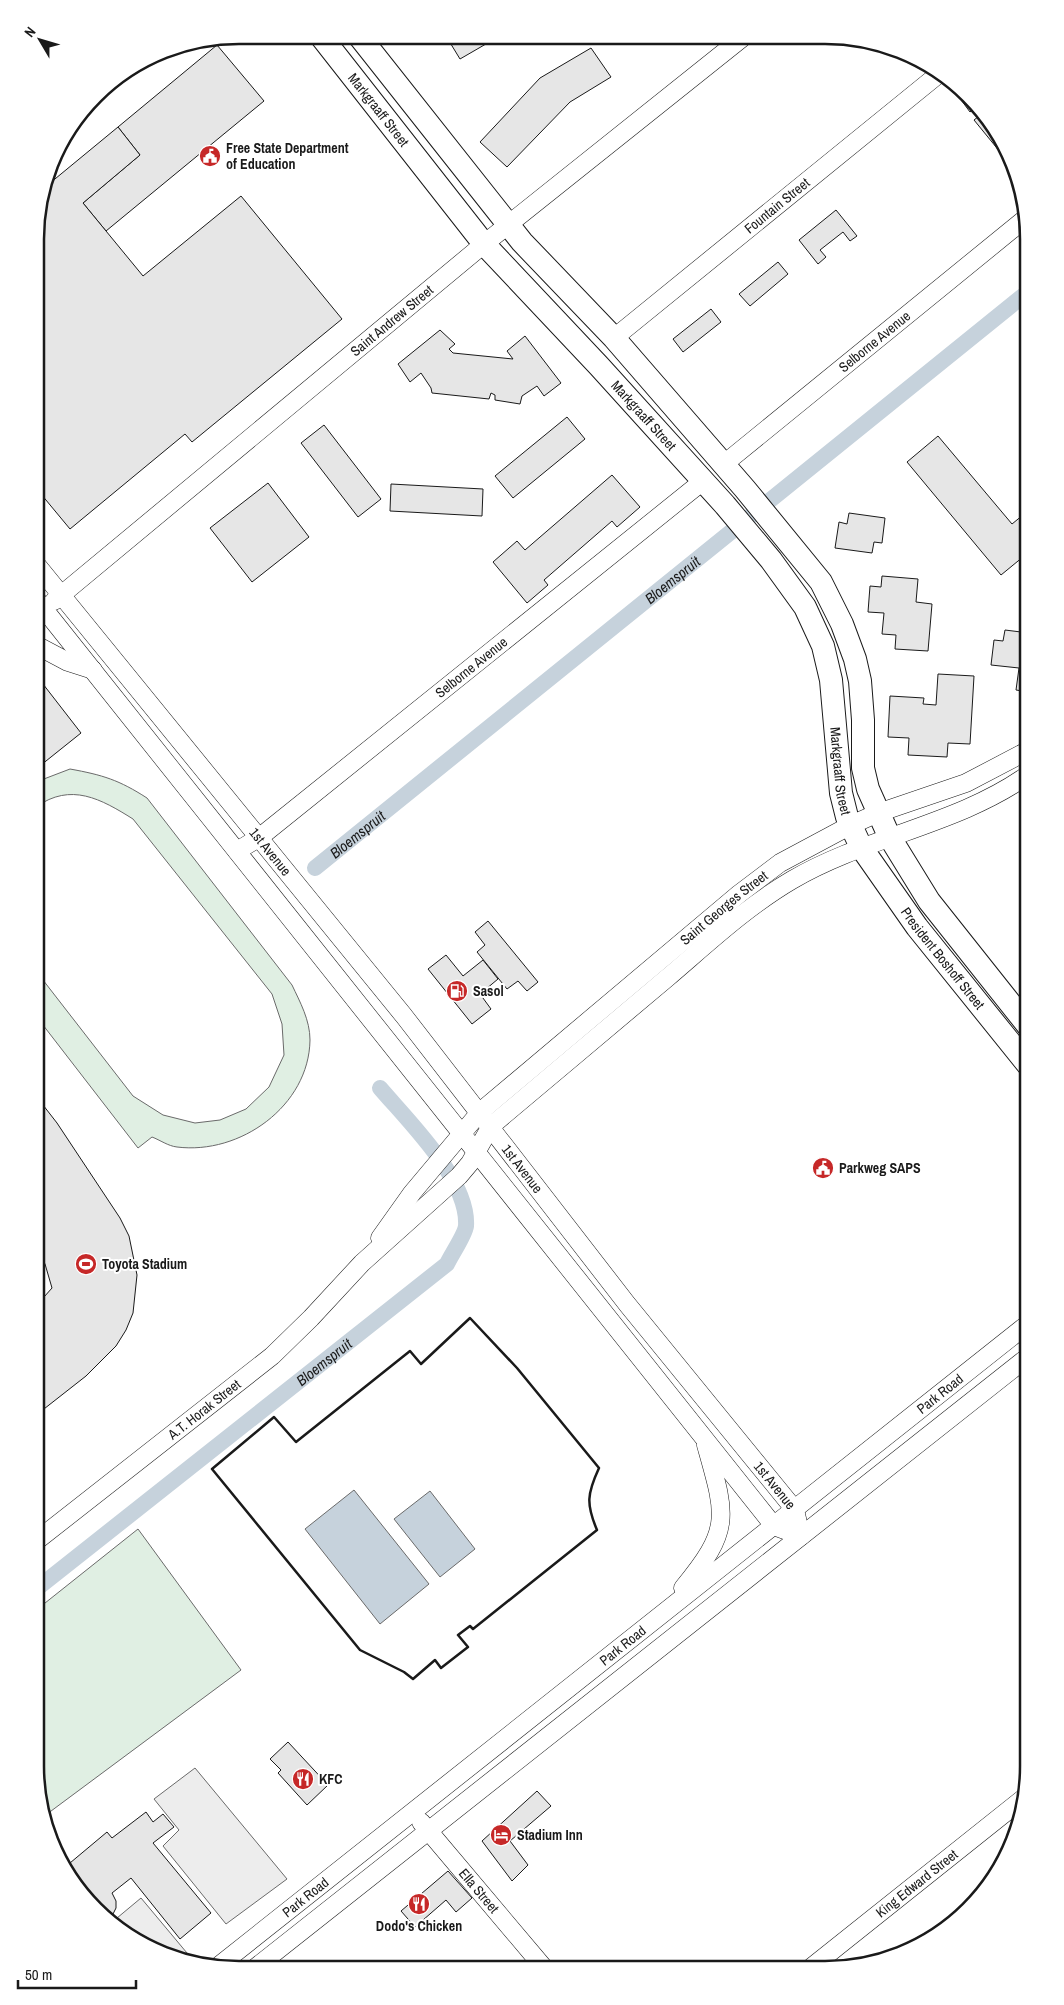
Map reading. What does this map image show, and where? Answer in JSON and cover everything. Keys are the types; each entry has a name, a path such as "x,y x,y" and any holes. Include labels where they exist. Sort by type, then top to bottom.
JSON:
{"main road":[{"name":"Markgraaff Street","path":"326,44 484,244 599,366 725,505 771,560 805,606 823,646 831,680 841,793 851,825 861,847"},
{"name":"Markgraaff Street","path":"365,44 522,242 614,338 724,464 789,541 825,590 842,624 855,659 862,710 863,768 888,836"},
{"path":"599,366 606,349 614,338"},
{"name":"President Boshoff Street","path":"888,836 929,901 1020,1016"},
{"name":"President Boshoff Street","path":"861,847 917,927 1020,1055"}],"street":[{"name":"Saint Andrew Street","path":"44,605 62,595 484,244 735,44"},
{"name":"Fountain Street","path":"614,338 934,78"},
{"name":"Selborne Avenue","path":"724,464 1020,223"},
{"name":"Selborne Avenue","path":"237,851 260,837 703,481"},
{"name":"1st Avenue","path":"44,574 260,837 480,1112 627,1304 795,1510 801,1536"},
{"name":"1st Avenue","path":"44,614 93,670 774,1526 801,1536"},
{"path":"44,649 68,662 93,670"},
{"name":"Saint Georges Street","path":"461,1132 480,1112 739,894 780,863 851,825 878,813 966,783 1020,755"},
{"name":"Saint Georges Street","path":"476,1151 491,1126 744,912 791,881 861,847 963,809 1000,792 1020,780"},
{"name":"A.T. Horak Street","path":"44,1535 272,1356 312,1318 362,1263 412,1193 442,1160 461,1132"},
{"name":"A.T. Horak Street","path":"362,1263 426,1208 459,1176 470,1163 476,1151"},
{"name":"Park Road","path":"225,1961 1020,1330"},
{"name":"Park Road","path":"264,1961 1020,1363"},
{"path":"661,1616 702,1566 716,1542 721,1522 722,1506 704,1437"},
{"name":"King Edward Street","path":"819,1961 1016,1803"},
{"name":"Ella Street","path":"413,1812 537,1961"}],"green space":[{"path":"70,769 110,779 147,798 292,985 304,1011 310,1033 307,1064 298,1086 284,1105 267,1121 247,1134 224,1143 201,1147 177,1147 152,1137 138,1148 44,1026 44,981 133,1096 163,1115 195,1123 220,1120 246,1109 269,1087 284,1055 282,1024 272,994 133,819 109,805 86,796 61,796 44,803 44,779"},
{"path":"138,1529 241,1670 49,1812 44,1779 44,1604"}],"shaded area":[{"path":"354,1490 429,1584 380,1624 305,1529"},
{"path":"430,1491 475,1549 440,1577 394,1519"},
{"path":"195,1768 287,1879 226,1924 163,1846 179,1830 154,1799"},
{"path":"141,1898 187,1953 176,1951 153,1941 117,1918"}],"building":[{"path":"451,44 486,44 460,59"},
{"path":"217,45 264,101 106,231 83,203 140,155 118,127"},
{"path":"591,48 611,77 570,102 507,167 480,142 540,78"},
{"path":"959,97 972,110 970,112"},
{"path":"978,117 999,150 974,120"},
{"path":"118,127 140,155 83,203 143,276 241,196 342,319 192,442 185,434 70,529 44,498 44,226 52,181"},
{"path":"836,210 857,236 850,241 843,232 820,250 826,257 818,264 799,240"},
{"path":"778,262 788,274 750,306 739,294"},
{"path":"711,309 721,322 683,352 673,339"},
{"path":"440,330 455,344 449,349 453,353 513,359 507,351 525,336 561,383 544,396 537,386 522,396 520,404 495,400 495,395 491,393 489,399 432,393 431,388 421,373 410,382 398,364"},
{"path":"567,417 585,439 513,498 495,476"},
{"path":"324,425 381,499 358,517 301,443"},
{"path":"938,436 1012,524 1020,517 1020,559 1001,575 907,462"},
{"path":"612,475 640,507 617,527 612,521 544,580 548,585 527,603 493,562 517,541 525,550"},
{"path":"268,483 309,537 252,582 210,528"},
{"path":"391,484 483,489 482,516 390,511"},
{"path":"849,513 885,518 882,543 874,542 872,553 835,548 839,522 847,524"},
{"path":"882,576 918,579 916,602 932,604 928,651 895,649 896,635 882,634 884,613 868,612 870,586 881,587"},
{"path":"1005,630 1020,632 1020,691 1016,690 1019,668 991,665 994,640 1003,641"},
{"path":"938,674 974,676 970,744 948,743 947,757 908,755 909,738 888,737 890,696 924,698 923,704 936,705"},
{"path":"44,685 81,733 44,763"},
{"path":"488,921 538,982 527,991 518,981 507,989 477,952 485,945 475,932"},
{"path":"446,955 463,976 483,960 498,979 480,994 491,1009 472,1024 428,969"},
{"name":"Toyota Stadium","path":"44,1106 120,1218 129,1236 137,1275 133,1313 126,1330 116,1346 86,1376 44,1409 44,1297 52,1288 45,1264"},
{"name":"KFC","path":"288,1742 328,1785 307,1805 278,1773 281,1770 270,1759"},
{"path":"537,1791 551,1806 510,1841 528,1865 512,1881 482,1841"},
{"path":"146,1812 153,1822 163,1814 174,1827 153,1843 211,1913 180,1939 131,1878 112,1893 116,1901 116,1908 112,1915 92,1895 70,1863 107,1832 112,1838"},
{"path":"448,1871 472,1898 456,1912 446,1900 415,1927 401,1911"}],"waterway":[{"name":"Bloemspruit","path":"315,868 1020,298"},
{"name":"Bloemspruit","path":"44,1583 447,1264 461,1240 466,1226 464,1208 458,1190 435,1152 380,1088"}],"wall":[{"path":"470,1318 517,1368 599,1468 589,1499 591,1513 597,1530 473,1629 470,1626 458,1635 468,1647 441,1668 435,1660 413,1679 404,1672 360,1650 212,1469 274,1417 296,1442 410,1351 421,1364 470,1318"}],"place":[{"name":"Free State Department of Education","path":"210,156"},
{"name":"Sasol","path":"457,991"},
{"name":"Parkweg SAPS","path":"823,1168"},
{"name":"Toyota Stadium","path":"86,1264"},
{"name":"KFC","path":"303,1779"},
{"name":"Stadium Inn","path":"501,1835"},
{"name":"Dodo's Chicken","path":"419,1904"}]}
